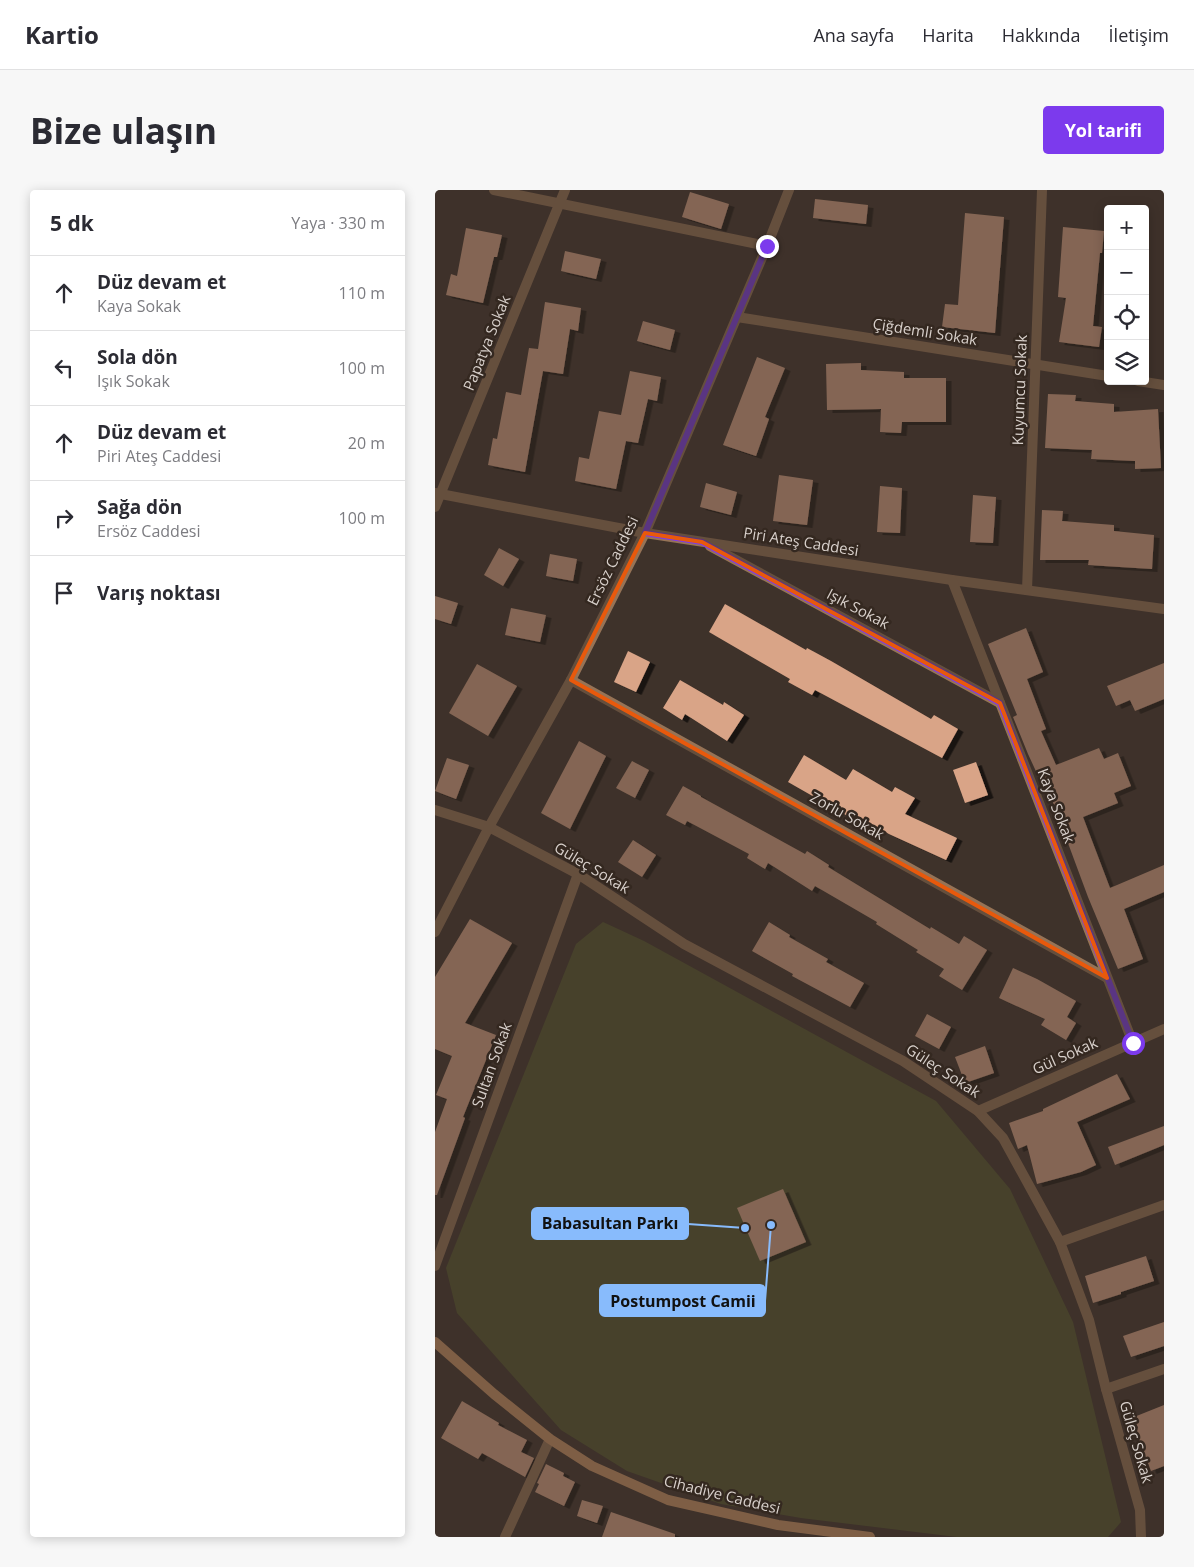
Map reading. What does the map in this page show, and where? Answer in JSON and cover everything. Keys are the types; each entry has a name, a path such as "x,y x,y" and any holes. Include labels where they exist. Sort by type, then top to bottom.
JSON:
{"street":[{"path":"494,190 767,246"},
{"name":"Papatya Sokak","path":"435,507 438,493 565,190"},
{"name":"Ersöz Caddesi","path":"435,932 489,828 571,680 645,533 789,190"},
{"name":"Kuyumcu Sokak","path":"1027,590 1043,190"},
{"name":"Çiğdemli Sokak","path":"737,317 1104,375"},
{"path":"1149,383 1164,385"},
{"name":"Piri Ateş Caddesi","path":"438,493 645,533 952,580 1164,609"},
{"name":"Işık Sokak","path":"702,542 1000,703"},
{"name":"Kaya Sokak","path":"952,580 1133,1043"},
{"name":"Zorlu Sokak","path":"571,680 1107,978"},
{"name":"Güleç Sokak","path":"435,810 489,828 578,874 684,944 903,1061 978,1111 1003,1138 1060,1242 1089,1320 1140,1510 1141,1537"},
{"name":"Sultan Sokak","path":"435,1266 578,874"},
{"name":"Gül Sokak","path":"978,1111 1164,1029"},
{"path":"1060,1242 1164,1205"},
{"name":"Cihadiye Caddesi","path":"435,1342 494,1394 550,1439 592,1466 668,1500 778,1525 870,1537"},
{"path":"1106,1389 1164,1369"},
{"path":"505,1537 550,1439"}],"highlighted area":[{"path":"645,533 702,542 1000,703 1107,978 571,680"}],"green space":[{"path":"603,922 644,941 936,1101 1010,1189 1073,1322 1121,1522 1108,1537 957,1537 801,1518 721,1504 627,1471 561,1430 457,1313 446,1268 576,944"}],"building":[{"path":"690,192 729,204 721,229 682,217"},
{"path":"815,199 868,205 866,224 813,218"},
{"path":"965,213 1004,217 995,333 942,327 945,304 958,305"},
{"path":"1063,227 1104,231 1093,326 1102,327 1099,347 1059,342 1066,298 1058,297"},
{"path":"466,228 502,235 497,257 494,257 483,303 446,295 451,274 457,276"},
{"path":"565,251 601,259 596,279 561,271"},
{"path":"545,302 581,308 578,331 570,329 563,374 543,371 525,472 488,465 493,438 497,439 506,392 521,395 529,348 538,349"},
{"path":"643,321 675,330 670,350 637,341"},
{"path":"757,357 785,368 765,417 769,419 756,456 723,445"},
{"path":"861,363 861,370 904,372 904,378 946,378 946,422 902,422 901,433 880,432 881,409 827,410 826,364"},
{"path":"630,371 661,377 657,401 648,399 638,443 626,441 616,489 575,481 579,457 589,459 599,411 621,415"},
{"path":"1048,394 1076,395 1075,401 1114,404 1114,412 1158,409 1161,468 1135,469 1135,461 1091,459 1092,450 1045,448"},
{"path":"779,475 813,480 807,525 773,521"},
{"path":"706,483 737,492 731,515 700,507"},
{"path":"880,486 902,488 900,533 877,532"},
{"path":"973,495 996,497 993,543 970,542"},
{"path":"1042,510 1063,511 1062,521 1114,525 1114,531 1154,535 1152,569 1088,565 1089,560 1040,560"},
{"path":"499,548 519,559 503,586 484,575"},
{"path":"550,554 577,559 573,581 546,576"},
{"path":"435,596 458,603 451,624 435,619"},
{"path":"725,604 806,650 807,648 831,661 931,719 934,715 958,729 942,758 815,690 812,695 788,682 790,679 709,632"},
{"path":"511,608 546,615 540,642 505,635"},
{"path":"1026,628 1043,672 1027,679 1046,729 1041,731 1056,765 1099,748 1104,759 1118,753 1131,786 1114,793 1118,803 1083,817 1110,888 1164,865 1164,892 1124,909 1143,959 1118,969 1088,897 1049,792 1046,793 1013,717 1017,715 988,644"},
{"path":"628,651 650,662 636,692 614,682"},
{"path":"1164,663 1164,699 1135,711 1130,700 1116,706 1107,686"},
{"path":"477,664 517,686 488,736 449,713"},
{"path":"680,680 723,705 724,702 744,715 727,741 685,714 682,720 663,708"},
{"path":"579,741 606,756 570,829 541,813"},
{"path":"804,755 846,780 853,769 892,792 895,787 915,798 905,814 957,838 946,860 889,834 856,815 853,819 788,782"},
{"path":"447,758 469,765 456,799 435,791"},
{"path":"632,761 649,770 635,798 616,788"},
{"path":"976,762 988,795 965,803 953,770"},
{"path":"683,786 805,854 807,851 829,865 828,867 930,929 931,927 959,944 964,936 987,950 962,990 939,976 944,969 876,924 877,922 815,886 812,891 768,863 765,869 747,858 749,854 687,821 685,825 666,815"},
{"path":"633,840 656,855 642,877 618,862"},
{"path":"470,919 512,943 465,1023 496,1035 463,1117 465,1118 437,1195 435,1195 435,1132 447,1099 436,1095 452,1056 435,1049 435,977"},
{"path":"769,922 790,935 789,937 828,959 826,962 864,983 850,1007 792,976 793,974 752,951"},
{"path":"1013,968 1076,1001 1067,1017 1076,1023 1066,1040 1041,1025 1045,1019 999,998"},
{"path":"927,1014 951,1027 939,1049 915,1036"},
{"path":"985,1046 994,1073 965,1083 955,1057"},
{"path":"1117,1074 1130,1099 1077,1122 1096,1165 1081,1172 1037,1184 1027,1145 1018,1149 1009,1123 1043,1111 1043,1109"},
{"path":"1164,1126 1164,1145 1115,1165 1108,1147"},
{"path":"783,1189 806,1242 760,1261 737,1208"},
{"path":"1146,1256 1154,1281 1093,1303 1085,1276"},
{"path":"1164,1322 1164,1346 1131,1357 1123,1336"},
{"path":"462,1401 499,1423 498,1425 527,1440 521,1452 534,1458 525,1477 482,1453 478,1459 441,1438"},
{"path":"1164,1405 1164,1466 1151,1471 1135,1429 1138,1428 1134,1417"},
{"path":"546,1464 564,1473 563,1476 575,1482 564,1506 535,1492"},
{"path":"582,1500 603,1506 597,1523 577,1516"},
{"path":"611,1512 675,1534 675,1537 602,1537"}],"place":[{"name":"Postumpost Camii","path":"771,1225"},
{"name":"Babasultan Parkı","path":"745,1228"}],"route":[{"path":"767,246 645,533 702,542 1000,703 1133,1043"}]}
